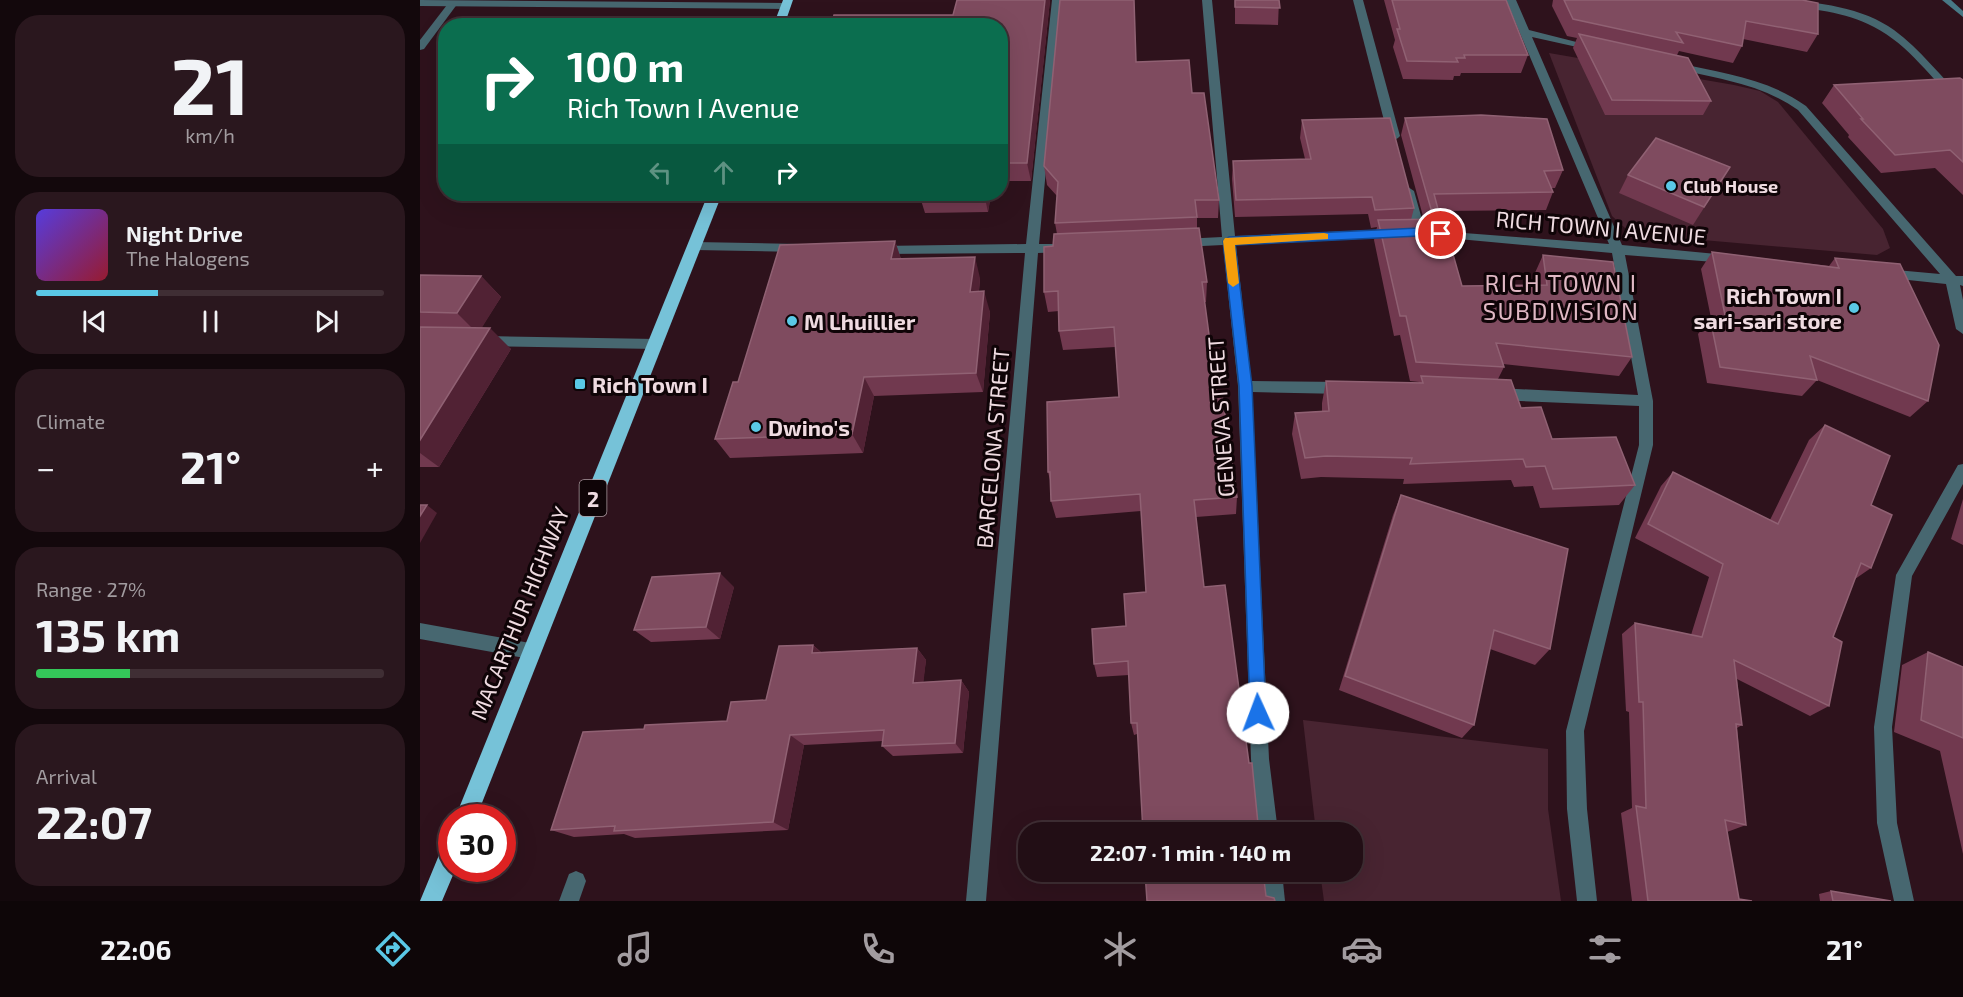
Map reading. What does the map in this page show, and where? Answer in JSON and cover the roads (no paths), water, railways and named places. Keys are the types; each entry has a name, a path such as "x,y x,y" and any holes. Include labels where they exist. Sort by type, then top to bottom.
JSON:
{"highway":[{"path":"781,18 787,3"},
{"name":"MACARTHUR HIGHWAY","path":"470,804 712,201"},
{"path":"431,901 439,882"}],"street":[{"name":"BARCELONA STREET","path":"976,901 1032,249 1057,0"},
{"name":"GENEVA STREET","path":"1207,0 1245,386 1260,759 1267,822"},
{"path":"1358,0 1398,151"},
{"path":"1512,0 1617,249 1646,401 1646,445 1575,731 1576,809 1587,901"},
{"path":"1770,0 1850,15 1889,31 1963,104"},
{"path":"420,3 787,3"},
{"path":"442,18 453,3"},
{"path":"420,47 438,23"},
{"path":"1525,32 1606,51"},
{"path":"1664,64 1768,87 1787,95 1802,108 1957,280 1963,329"},
{"path":"1404,174 1419,232"},
{"name":"RICH TOWN I AVENUE","path":"1171,243 1419,232 1744,260"},
{"path":"695,246 812,248"},
{"path":"870,249 1078,247"},
{"path":"1871,272 1957,280"},
{"path":"468,341 656,344"},
{"path":"1245,386 1364,388"},
{"path":"1480,393 1646,401"},
{"path":"1904,901 1887,823 1883,727 1904,575 1963,470"},
{"path":"420,631 530,651"},
{"path":"569,901 576,881"},
{"path":"1273,882 1275,901"}],"waterway":[{"path":"1946,0 1963,15"}],"place":[{"name":"Club House","path":"1671,186"},
{"name":"Rich Town I sari-sari store","path":"1854,308"},
{"name":"M Lhuillier","path":"792,321"},
{"name":"Rich Town I","path":"580,384"},
{"name":"Dwino's","path":"756,427"}],"district":[{"name":"RICH TOWN I SUBDIVISION","path":"1561,296"}]}
